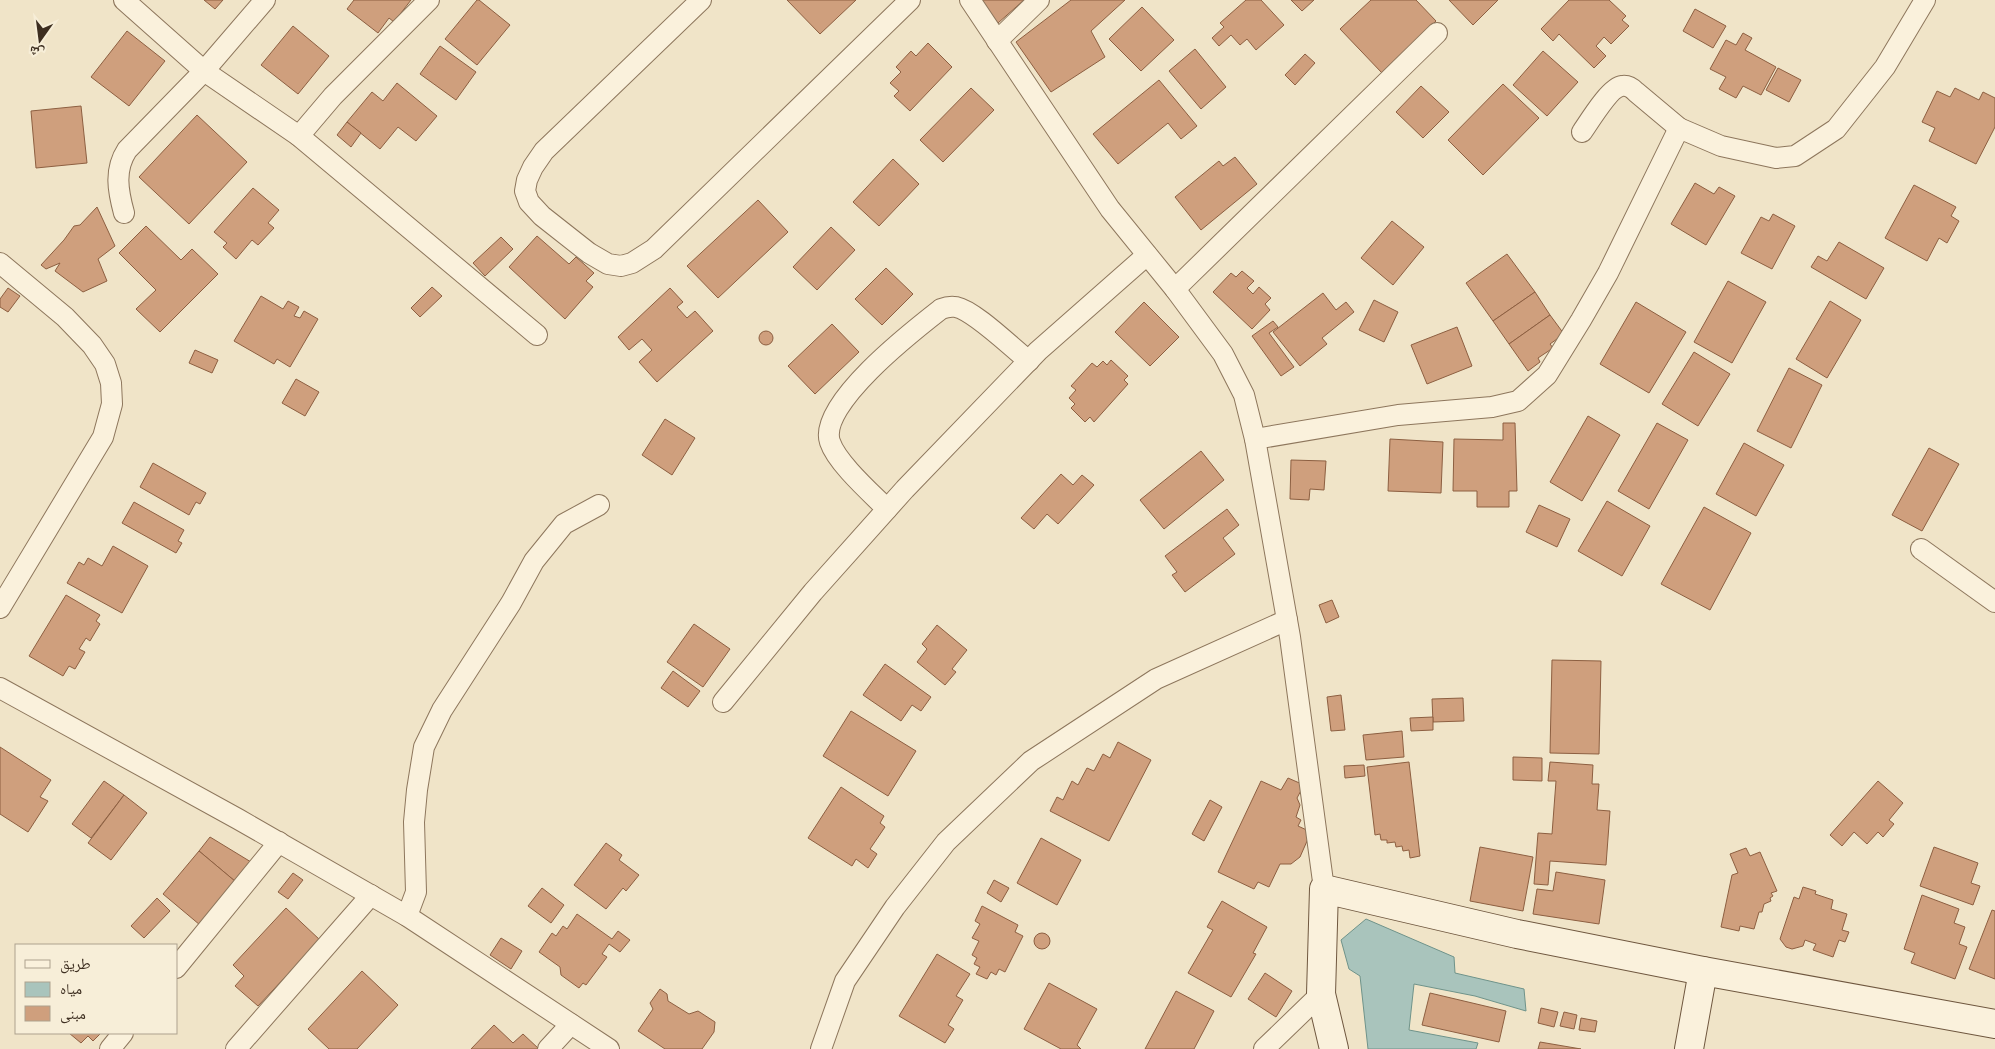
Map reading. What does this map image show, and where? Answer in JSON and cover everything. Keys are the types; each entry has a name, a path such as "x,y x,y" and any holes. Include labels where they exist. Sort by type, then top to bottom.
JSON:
{"street":[{"path":"124,0 204,71 299,136 537,335"},
{"path":"124,213 118,185 118,173 124,155 204,71 265,0"},
{"path":"299,136 334,96 429,0"},
{"path":"701,0 544,151 527,180 525,191 529,202 542,216 589,253 608,264 622,266 632,264 654,249 910,0"},
{"path":"970,0 1110,209 1175,288 1223,354 1244,395 1255,439 1287,620 1324,889 1321,994 1334,1049"},
{"path":"997,41 1039,0"},
{"path":"1582,132 1616,88 1622,86 1630,87 1678,128 1721,146 1776,158 1795,156 1836,129 1885,67 1925,0"},
{"path":"1175,288 1437,32"},
{"path":"1255,439 1398,415 1492,407 1518,401 1547,375 1581,320 1608,273 1678,128"},
{"path":"723,702 812,592 887,509 1029,361 1147,255"},
{"path":"0,263 65,317 92,345 105,364 111,383 112,404 103,437 0,608"},
{"path":"887,509 843,463 829,442 829,428 844,398 896,344 941,309 948,306 958,307 974,316 1029,361"},
{"path":"407,916 416,892 414,822 424,747 442,710 512,603 534,561 564,524 599,505"},
{"path":"1921,549 1995,602"},
{"path":"821,1049 846,981 895,907 946,842 1031,761 1156,679 1287,620"},
{"path":"0,688 279,842 407,916 609,1049"},
{"path":"178,966 279,842"},
{"path":"1324,889 1517,934 1703,971 1995,1024"},
{"path":"236,1049 371,895"},
{"path":"1689,1049 1703,971"},
{"path":"1264,1049 1321,994"},
{"path":"548,1049 571,1024"},
{"path":"110,1049 122,1034"}],"water":[{"path":"1366,919 1454,957 1455,973 1524,989 1526,1011 1475,996 1414,984 1409,1030 1478,1043 1476,1049 1368,1049 1360,976 1349,969 1341,940"}],"building":[{"path":"204,0 223,0 215,9"},
{"path":"354,0 411,0 394,22 389,18 378,33 347,9"},
{"path":"477,0 510,25 477,65 445,39"},
{"path":"787,0 856,0 820,34"},
{"path":"978,0 1024,0 998,23"},
{"path":"1071,0 1125,0 1091,31 1105,57 1051,92 1016,42"},
{"path":"1246,0 1261,0 1284,25 1256,50 1247,39 1240,45 1231,35 1219,46 1212,38 1224,27 1220,23"},
{"path":"1291,0 1314,0 1302,11"},
{"path":"1371,0 1416,0 1436,21 1382,73 1340,29"},
{"path":"1449,0 1498,0 1473,25"},
{"path":"1569,0 1609,0 1626,16 1622,20 1629,26 1611,44 1604,37 1596,46 1606,56 1594,68 1559,34 1553,41 1541,29"},
{"path":"1142,7 1174,40 1141,71 1109,39"},
{"path":"1695,9 1726,26 1713,48 1683,31"},
{"path":"293,26 329,56 298,94 261,65"},
{"path":"127,31 165,61 129,106 91,77"},
{"path":"1743,33 1752,38 1745,50 1776,67 1761,95 1743,86 1736,98 1719,89 1726,77 1710,69 1726,40 1736,45"},
{"path":"928,43 952,67 910,111 894,96 899,91 890,83 901,72 896,67 911,51 916,56"},
{"path":"440,46 476,72 456,100 420,74"},
{"path":"1195,49 1226,87 1201,109 1169,71"},
{"path":"1543,51 1578,82 1547,116 1513,85"},
{"path":"1305,54 1315,63 1295,85 1285,75"},
{"path":"1778,68 1801,80 1789,102 1766,90"},
{"path":"1159,80 1197,126 1181,139 1168,123 1118,164 1093,134"},
{"path":"397,83 437,116 416,141 398,127 380,149 347,122 372,92 383,101"},
{"path":"1503,84 1539,118 1483,175 1448,140"},
{"path":"1421,86 1449,112 1423,138 1396,112"},
{"path":"971,88 994,110 943,162 920,140"},
{"path":"1955,88 1979,100 1983,92 1995,98 1995,127 1976,164 1929,141 1935,128 1922,122 1937,91 1950,97"},
{"path":"81,106 87,163 36,168 31,111"},
{"path":"197,115 247,162 189,224 139,177"},
{"path":"347,122 361,133 351,147 337,135"},
{"path":"1235,157 1257,184 1201,230 1175,197 1219,161 1223,166"},
{"path":"893,159 919,184 879,226 853,202"},
{"path":"1695,183 1714,194 1719,187 1735,196 1706,245 1671,224"},
{"path":"1914,185 1956,207 1951,216 1959,221 1947,243 1939,238 1927,261 1885,238"},
{"path":"253,188 279,210 268,223 274,228 258,245 252,240 236,259 223,247 227,243 214,232"},
{"path":"758,200 788,232 718,298 687,266"},
{"path":"97,207 115,246 98,259 107,281 83,292 55,271 60,263 46,269 41,265 74,226 80,225"},
{"path":"1773,214 1795,226 1772,269 1741,253 1761,217 1769,221"},
{"path":"1392,221 1424,247 1393,285 1361,258"},
{"path":"146,226 181,260 192,249 218,274 160,332 136,309 156,290 119,253"},
{"path":"831,227 855,250 817,290 793,267"},
{"path":"537,236 569,264 576,257 594,273 586,281 593,287 565,319 509,267"},
{"path":"501,237 513,249 485,276 473,263"},
{"path":"1839,242 1884,268 1866,299 1811,267 1818,256 1827,261"},
{"path":"1507,254 1535,292 1493,321 1466,283"},
{"path":"886,268 913,294 882,325 855,299"},
{"path":"1242,271 1254,281 1247,288 1253,294 1259,287 1271,298 1265,304 1270,310 1252,329 1213,292 1231,273 1236,277"},
{"path":"1728,281 1766,302 1732,363 1694,342"},
{"path":"432,287 442,296 420,317 411,308"},
{"path":"8,288 20,296 8,312 0,307 0,299"},
{"path":"670,288 683,302 677,307 687,318 695,311 713,331 657,382 639,362 652,350 642,339 629,350 618,337"},
{"path":"1535,292 1550,315 1509,344 1493,321"},
{"path":"1323,293 1336,310 1346,302 1354,312 1322,338 1327,344 1300,366 1273,332"},
{"path":"261,296 283,309 288,301 299,307 294,316 300,318 304,311 318,319 290,367 277,359 274,364 234,341"},
{"path":"1374,300 1398,312 1384,342 1359,330"},
{"path":"1830,301 1861,320 1827,378 1796,359"},
{"path":"1144,302 1179,337 1150,366 1115,332"},
{"path":"1636,302 1686,332 1649,393 1600,364"},
{"path":"1550,315 1564,334 1550,344 1553,348 1538,358 1540,362 1528,371 1509,344"},
{"path":"1273,321 1278,327 1269,333 1294,367 1281,376 1252,336"},
{"path":"832,324 859,352 815,394 788,366"},
{"path":"1457,327 1472,366 1427,384 1411,345"},
{"path":"766,331 771,333 773,338 771,343 766,345 761,343 759,338 761,333"},
{"path":"195,350 218,360 212,373 189,363"},
{"path":"1694,352 1730,374 1698,426 1662,404"},
{"path":"1111,360 1128,376 1124,380 1128,384 1094,422 1090,417 1085,422 1071,408 1075,404 1069,398 1076,390 1071,386 1092,363 1097,367 1103,361 1107,365"},
{"path":"1789,368 1822,385 1791,448 1757,431"},
{"path":"296,379 319,392 305,416 282,403"},
{"path":"1588,416 1620,435 1582,501 1550,482"},
{"path":"665,419 695,438 672,475 642,455"},
{"path":"1503,423 1515,423 1517,491 1509,491 1509,507 1477,507 1477,491 1453,491 1454,439 1503,440"},
{"path":"1657,423 1688,440 1649,509 1618,491"},
{"path":"1390,439 1443,442 1441,493 1388,491"},
{"path":"1744,443 1784,465 1756,516 1716,494"},
{"path":"1929,448 1959,464 1922,531 1892,515"},
{"path":"1201,451 1224,480 1164,529 1140,500"},
{"path":"1291,460 1326,461 1324,490 1310,489 1309,500 1290,499"},
{"path":"153,463 206,493 200,504 196,502 189,515 140,487"},
{"path":"1061,474 1073,485 1082,475 1094,485 1058,524 1047,514 1034,529 1021,518"},
{"path":"1607,501 1650,526 1622,576 1578,551"},
{"path":"134,502 184,530 178,541 182,543 176,553 122,523"},
{"path":"1539,505 1570,519 1557,547 1526,532"},
{"path":"1704,507 1751,533 1710,610 1661,584"},
{"path":"1227,509 1239,525 1223,538 1235,554 1185,592 1172,575 1177,572 1165,556"},
{"path":"113,546 148,566 122,613 67,583 79,562 84,565 88,558 102,566"},
{"path":"66,595 100,615 96,621 100,624 90,641 86,638 79,649 85,652 75,669 69,666 63,676 29,656"},
{"path":"1332,600 1339,617 1326,623 1319,605"},
{"path":"694,624 730,649 703,687 667,662"},
{"path":"937,625 967,650 952,669 956,672 945,685 917,662 927,649 922,644"},
{"path":"1552,660 1601,661 1599,754 1550,753"},
{"path":"885,664 931,697 921,711 912,705 901,721 863,695"},
{"path":"673,671 700,691 688,707 661,688"},
{"path":"1341,695 1345,730 1331,731 1327,697"},
{"path":"1463,698 1464,721 1433,722 1432,699"},
{"path":"851,711 916,751 888,796 823,756"},
{"path":"1433,717 1433,730 1411,731 1410,718"},
{"path":"1402,731 1404,757 1366,760 1363,735"},
{"path":"1118,742 1151,760 1109,841 1050,811 1057,797 1063,800 1072,781 1078,785 1087,768 1094,771 1103,754 1110,758"},
{"path":"0,747 51,780 40,797 48,801 28,832 0,814"},
{"path":"1513,757 1542,758 1542,781 1513,780"},
{"path":"1409,762 1420,856 1410,858 1409,850 1403,851 1402,846 1396,847 1395,842 1387,843 1387,840 1381,840 1380,834 1375,835 1367,767"},
{"path":"1550,762 1593,765 1592,784 1599,784 1597,810 1610,811 1606,865 1550,861 1548,885 1534,884 1538,833 1552,834 1556,781 1548,781"},
{"path":"1364,765 1365,776 1345,778 1344,766"},
{"path":"1288,778 1304,785 1297,798 1300,805 1296,817 1301,820 1298,826 1311,832 1300,857 1291,864 1280,864 1269,887 1258,882 1254,889 1218,872 1261,781 1281,790"},
{"path":"104,781 124,795 91,838 72,824"},
{"path":"1878,781 1903,803 1889,820 1894,824 1883,837 1878,832 1867,844 1854,832 1842,846 1830,835"},
{"path":"841,787 884,816 880,823 885,827 870,849 877,854 868,868 856,859 852,866 808,838"},
{"path":"124,795 147,813 111,860 88,843"},
{"path":"1210,800 1222,807 1204,841 1192,834"},
{"path":"210,837 251,862 236,882 199,851"},
{"path":"1041,838 1081,860 1057,905 1017,883"},
{"path":"606,843 622,855 619,860 639,875 626,891 623,888 606,909 574,885"},
{"path":"1480,847 1533,857 1523,911 1470,901"},
{"path":"1934,847 1978,863 1971,883 1980,886 1973,905 1920,886"},
{"path":"1746,848 1750,856 1760,852 1777,891 1771,893 1773,896 1770,898 1771,901 1764,904 1762,912 1759,912 1754,929 1740,926 1739,931 1721,927 1732,875 1738,873 1730,854"},
{"path":"199,851 236,882 200,925 163,894"},
{"path":"1556,872 1605,880 1599,924 1533,914 1537,889 1553,891"},
{"path":"293,873 303,880 288,899 278,892"},
{"path":"994,880 1009,888 1001,902 987,893"},
{"path":"1803,887 1816,891 1815,894 1833,900 1831,909 1847,914 1842,930 1849,932 1845,942 1839,940 1833,957 1813,950 1816,944 1805,940 1803,946 1792,949 1786,947 1780,939 1794,897 1799,899"},
{"path":"542,888 564,905 551,923 528,906"},
{"path":"1922,895 1959,909 1954,923 1965,927 1959,944 1967,947 1955,979 1911,963 1915,953 1904,949"},
{"path":"157,898 170,911 144,938 131,926"},
{"path":"1222,901 1267,927 1253,953 1256,954 1231,997 1188,973 1213,930 1207,927"},
{"path":"982,906 1018,925 1015,932 1023,936 1005,972 999,969 996,975 991,972 987,979 976,974 980,967 974,964 977,958 972,955 979,941 972,938 980,924 975,921"},
{"path":"286,908 320,940 258,1006 235,986 244,976 233,965"},
{"path":"1992,910 1995,911 1995,979 1969,969"},
{"path":"577,914 612,939 618,931 630,940 620,952 609,944 602,954 607,957 586,985 583,983 579,988 561,975 560,967 539,952 552,933 556,936 563,926 567,929"},
{"path":"1039,933 1045,933 1050,938 1048,947 1039,949 1034,944 1034,938"},
{"path":"501,938 522,951 511,969 490,955"},
{"path":"937,954 970,974 956,996 963,1000 948,1025 954,1029 945,1043 899,1016"},
{"path":"362,971 398,1005 357,1049 329,1049 308,1029"},
{"path":"1265,973 1292,991 1276,1017 1248,999"},
{"path":"1049,983 1097,1009 1077,1045 1081,1049 1061,1049 1024,1029"},
{"path":"660,989 667,994 668,1001 689,1014 698,1011 715,1022 714,1032 702,1049 665,1049 638,1031 653,1009 650,1003"},
{"path":"1176,991 1214,1011 1194,1049 1145,1049"},
{"path":"1430,993 1506,1011 1499,1042 1422,1025"},
{"path":"1541,1008 1558,1012 1554,1027 1538,1023"},
{"path":"1564,1012 1577,1015 1574,1029 1560,1026"},
{"path":"1581,1018 1597,1021 1595,1032 1579,1030"},
{"path":"494,1025 513,1043 523,1034 539,1049 471,1049"},
{"path":"70,1034 100,1034 93,1041 88,1036 81,1043"},
{"path":"1540,1042 1581,1049 1538,1049"}]}
